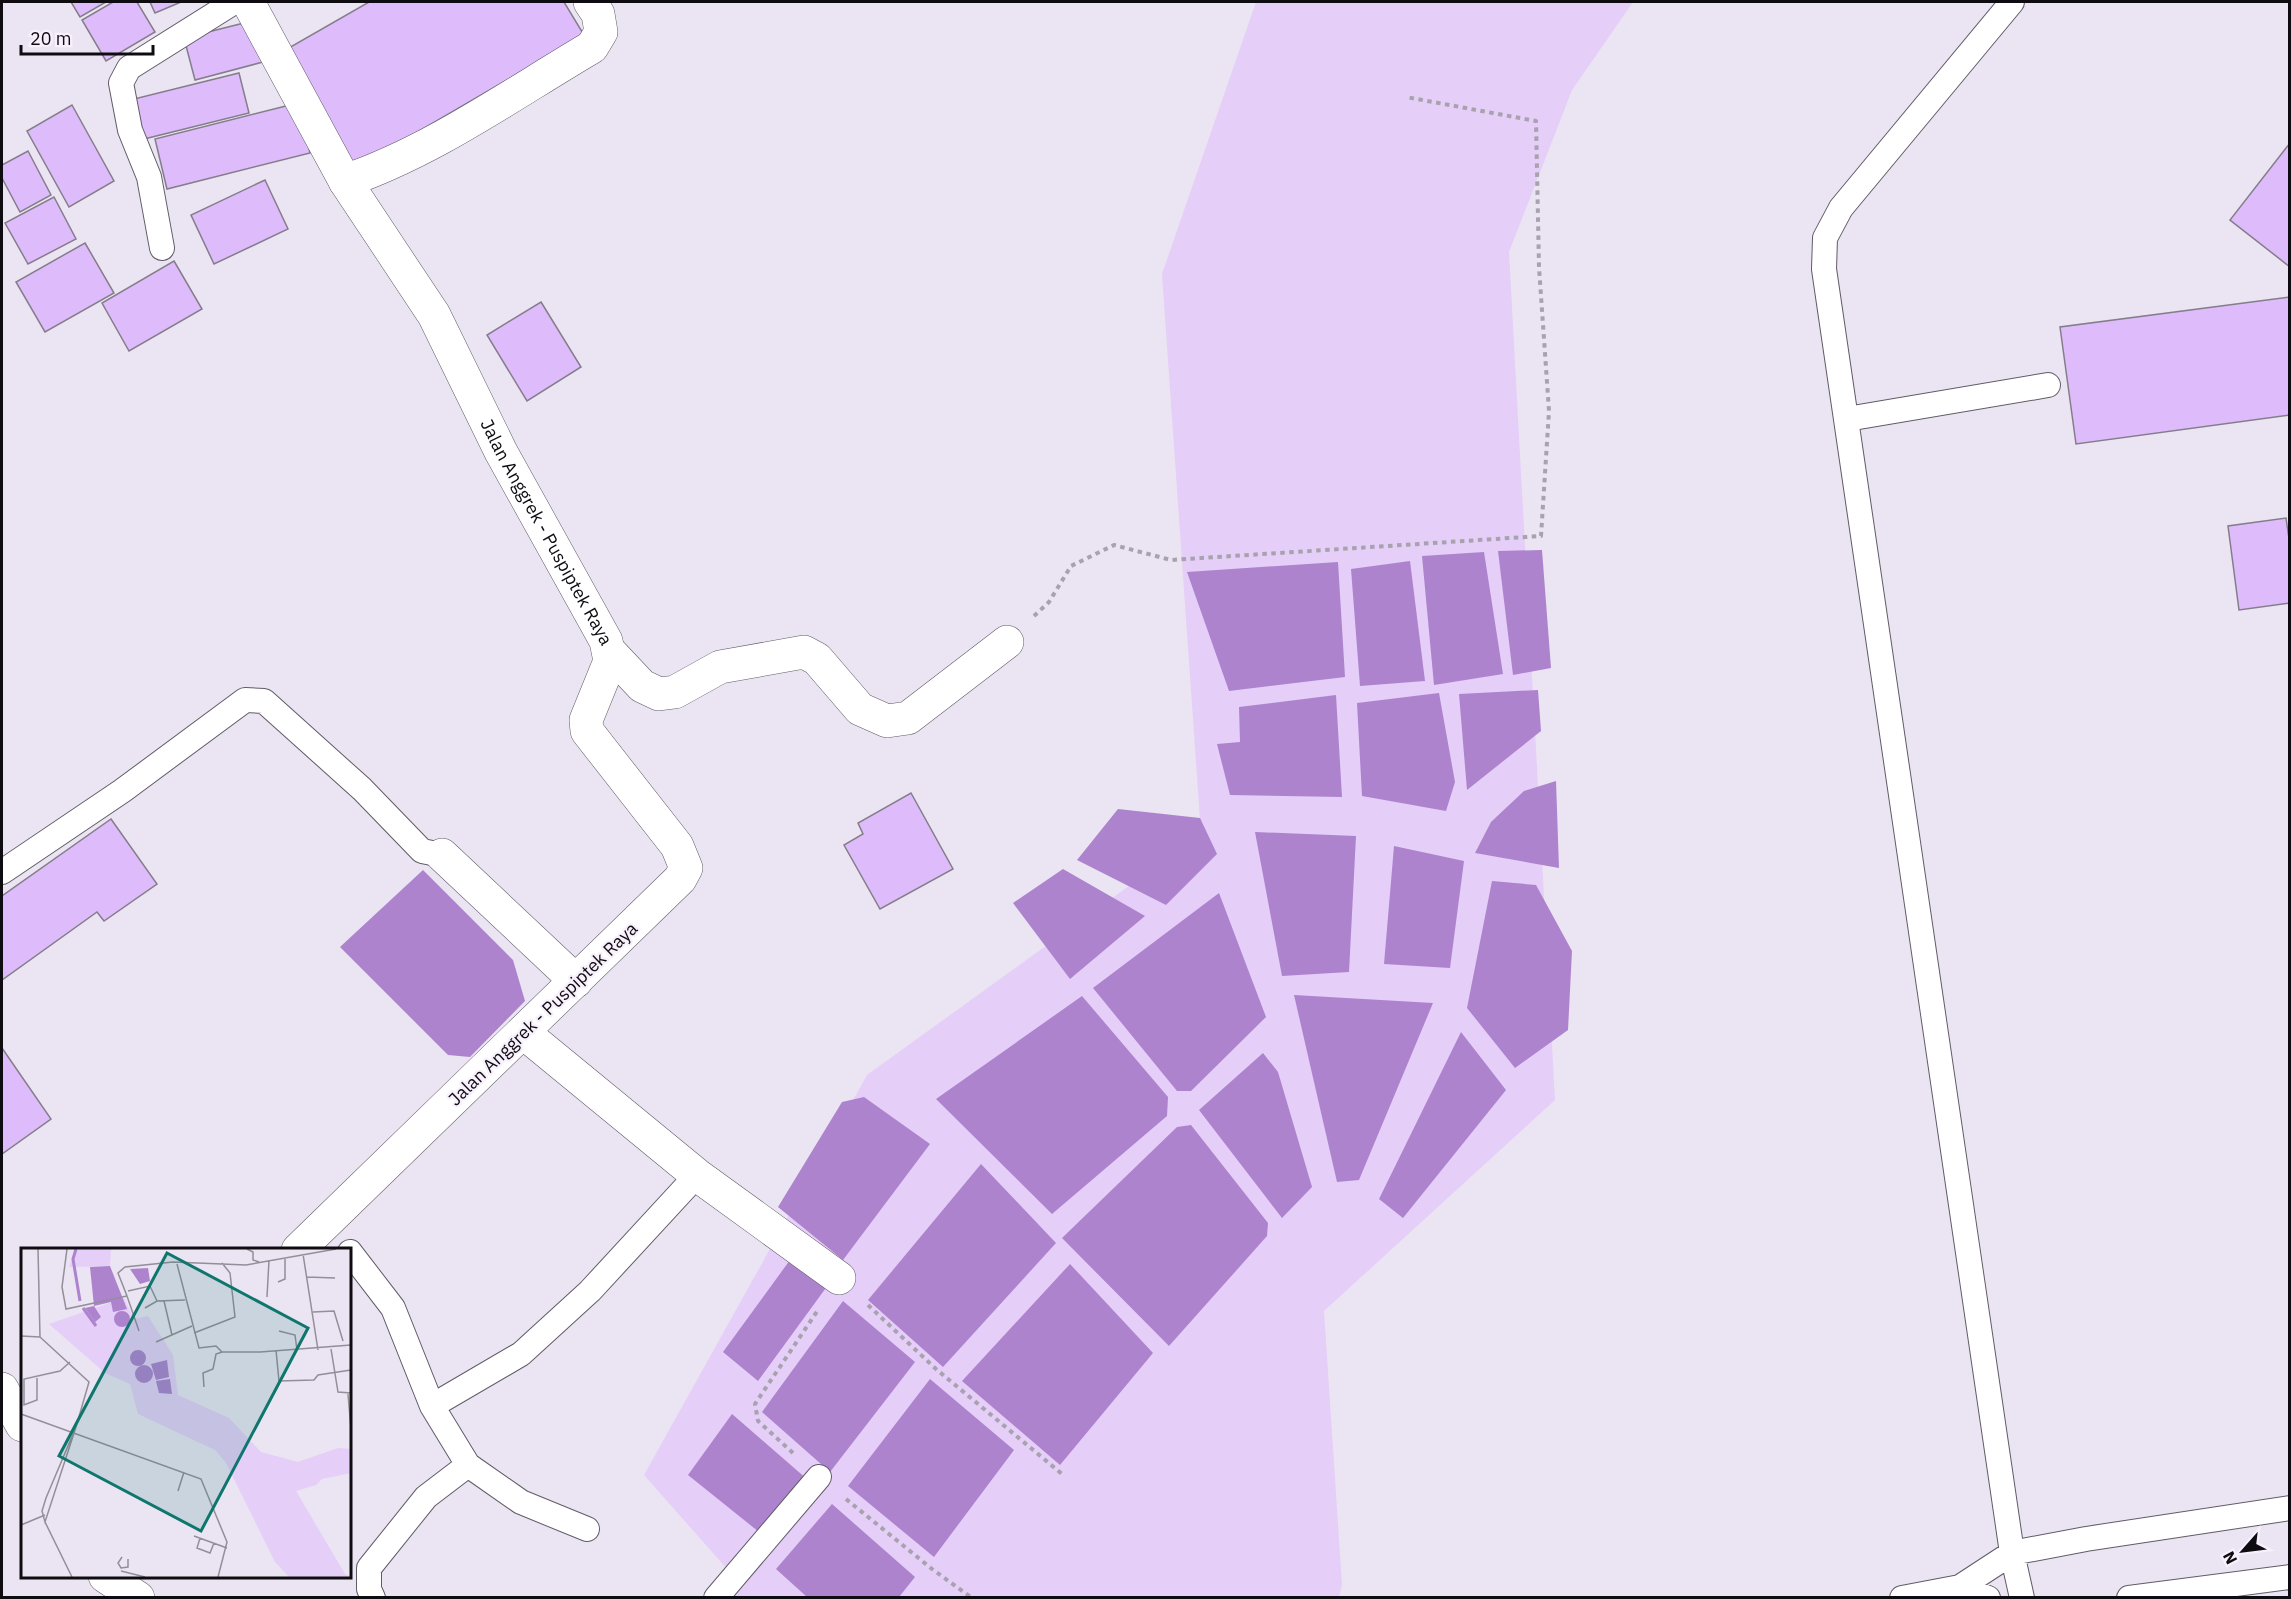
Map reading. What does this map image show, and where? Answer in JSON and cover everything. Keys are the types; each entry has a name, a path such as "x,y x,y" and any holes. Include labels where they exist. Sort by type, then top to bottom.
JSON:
{"street":[{"name":"Jalan Anggrek - Puspiptek Raya","path":"248,2 345,180 434,315 501,453 610,652 610,661 586,720 587,731 677,846 686,868 680,879 524,1033 300,1248"},
{"path":"345,180 383,168 438,139 592,47 601,32 597,14 590,2"},
{"path":"610,652 642,686 659,694 675,692 720,667 804,652 816,659 860,709 887,721 908,718 1007,642"},
{"path":"442,855 576,981"},
{"path":"524,1033 697,1175 839,1278"},
{"path":"2,1389 21,1423"},
{"path":"88,1598 97,1578"},
{"path":"108,1578 138,1598"}],"lane":[{"path":"162,248 148,177 130,130 121,83 129,68 234,2"},
{"path":"2012,2 1841,208 1826,238 1824,269 2012,1553 2022,1598"},
{"path":"1847,419 2048,385"},
{"path":"2,872 122,791 245,700 264,701 362,789 422,851 442,855"},
{"path":"432,1406 521,1354 590,1290 697,1175"},
{"path":"327,1224 346,1248"},
{"path":"351,1255 393,1308 432,1406 468,1465 521,1502 587,1529"},
{"path":"373,1598 369,1589 369,1568 426,1497 468,1465"},
{"path":"716,1598 819,1477"},
{"path":"1902,1598 1960,1587 2012,1553 2085,1539 2289,1508"},
{"path":"2129,1598 2289,1577"},
{"path":"1960,1587 1988,1598"}],"path":[{"path":"1007,642 1049,602 1071,566 1114,545 1171,560 1541,536 1549,411 1539,267 1536,121 1406,97"},
{"path":"839,1278 936,1369 1062,1474"}],"shaded area":[{"path":"1256,2 1633,2 1572,90 1509,252 1555,1100 1324,1311 1342,1585 1339,1597 722,1597 736,1579 644,1475 867,1075 1201,834 1162,274"},
{"path":"1542,550 1551,668 1513,675 1498,551"},
{"path":"1484,552 1503,674 1434,685 1422,556"},
{"path":"1410,561 1425,681 1360,686 1351,569"},
{"path":"1338,562 1345,677 1229,691 1187,572"},
{"path":"1538,690 1541,731 1467,790 1459,694"},
{"path":"1439,693 1455,782 1446,811 1362,796 1357,703"},
{"path":"1336,695 1342,797 1230,795 1217,744 1240,742 1239,707"},
{"path":"1556,781 1559,868 1475,853 1491,822 1524,791"},
{"path":"1118,809 1200,818 1217,854 1166,905 1077,860"},
{"path":"1255,832 1356,836 1349,972 1282,976"},
{"path":"1394,846 1464,861 1450,968 1384,964"},
{"path":"1063,869 1145,916 1070,979 1013,903"},
{"path":"423,870 513,960 525,1001 470,1057 448,1055 340,947"},
{"path":"1492,881 1536,885 1572,951 1568,1030 1515,1068 1467,1008"},
{"path":"1219,893 1266,1017 1191,1091 1177,1091 1093,988"},
{"path":"1294,995 1433,1003 1359,1180 1337,1182"},
{"path":"1082,996 1168,1097 1167,1116 1052,1214 936,1099"},
{"path":"1461,1032 1506,1090 1403,1218 1379,1199"},
{"path":"1263,1053 1278,1072 1312,1187 1282,1218 1199,1110"},
{"path":"864,1097 930,1144 843,1260 778,1207 842,1102"},
{"path":"1191,1125 1268,1223 1267,1236 1169,1346 1062,1238 1177,1127"},
{"path":"981,1164 1056,1243 943,1367 868,1300"},
{"path":"790,1260 828,1285 758,1381 723,1352"},
{"path":"1070,1264 1153,1353 1060,1465 962,1381"},
{"path":"843,1301 915,1362 830,1472 762,1412"},
{"path":"930,1379 1014,1450 934,1557 848,1486"},
{"path":"732,1414 808,1480 759,1532 688,1475"},
{"path":"832,1504 915,1577 899,1597 807,1597 776,1569"}],"building":[{"path":"71,2 106,2 80,17"},
{"path":"113,2 137,2 155,32 106,61 82,20"},
{"path":"150,2 181,2 155,13"},
{"path":"369,2 564,2 584,35 349,172 280,53"},
{"path":"252,21 263,62 195,80 184,38"},
{"path":"239,73 249,113 144,139 134,99"},
{"path":"298,103 310,153 167,189 155,139"},
{"path":"72,105 114,181 69,207 27,131"},
{"path":"2290,143 2290,267 2230,220"},
{"path":"28,151 51,195 20,212 2,178 2,165"},
{"path":"265,180 288,229 214,264 191,215"},
{"path":"54,197 76,239 28,264 5,223"},
{"path":"85,243 114,293 45,332 16,282"},
{"path":"174,261 202,309 129,351 102,303"},
{"path":"2290,297 2290,415 2076,444 2060,327"},
{"path":"541,302 581,367 527,401 487,335"},
{"path":"2286,518 2290,546 2290,603 2239,610 2228,526"},
{"path":"911,793 953,869 880,909 844,845 863,834 858,823"},
{"path":"111,819 157,884 104,921 97,912 2,980 2,896"},
{"path":"2,1048 51,1119 2,1154"}]}
